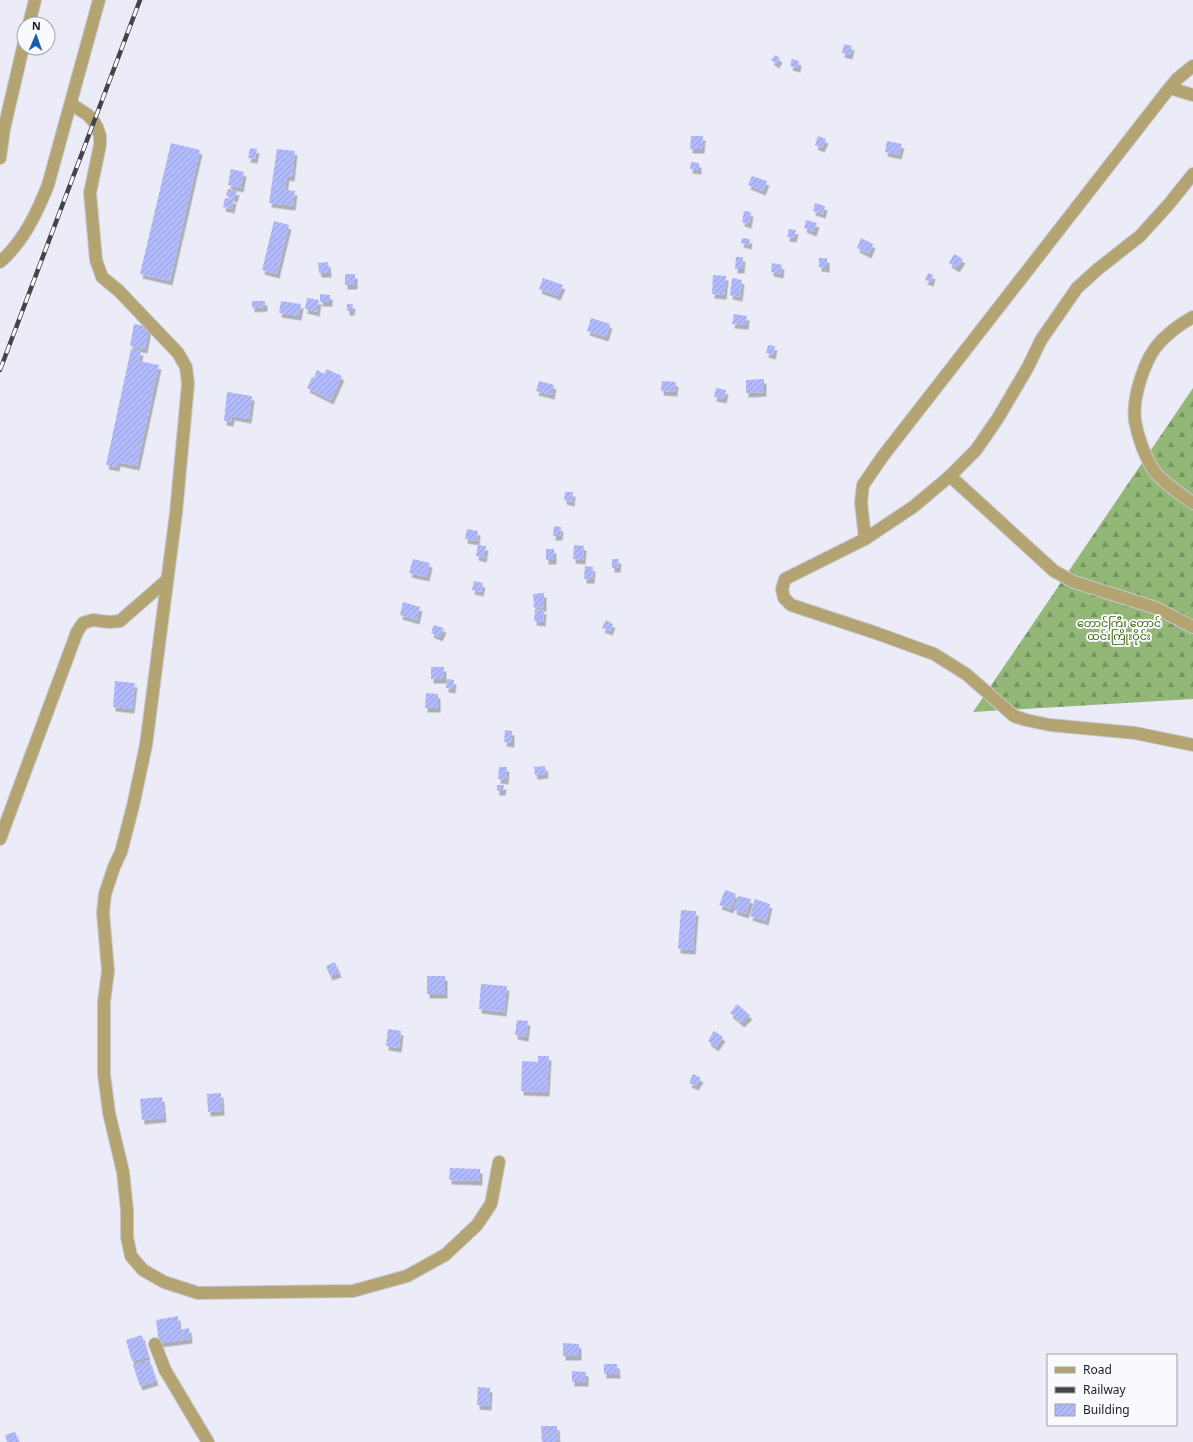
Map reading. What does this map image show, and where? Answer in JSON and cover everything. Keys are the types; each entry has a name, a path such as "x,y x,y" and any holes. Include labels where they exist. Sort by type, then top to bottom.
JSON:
{"street":[{"path":"30,16 35,0"},
{"path":"0,262 7,256 26,231 38,209 48,185 99,0"},
{"path":"0,158 4,129 21,56"},
{"path":"865,539 861,502 864,486 883,456 1177,79 1193,66"},
{"path":"1170,88 1193,94"},
{"path":"71,104 88,115 98,127 100,136 100,146 90,193 96,260 102,277 119,292 178,353 186,367 188,384 176,514 146,745 123,844 105,894 103,913 108,971 104,1002 104,1074 109,1113 123,1172 127,1210 127,1237 132,1256 143,1270 164,1282 198,1293 353,1291 407,1276 445,1255 477,1225 491,1204 499,1162"},
{"path":"1193,174 1169,204 1140,236 1077,288 1041,340 1028,367 998,418 976,450 950,476 913,508 865,539 785,579 782,589 784,598 791,605 934,654 966,674 1014,716 1050,725 1135,733 1193,745"},
{"path":"1193,317 1181,324 1160,341 1146,363 1137,393 1135,419 1140,443 1155,472 1176,491 1193,503"},
{"path":"950,476 1054,571 1074,582 1156,608 1193,627"},
{"path":"0,839 77,632 83,623 93,620 109,622 120,621 167,580"},
{"path":"155,1344 166,1370 208,1442"}],"green space":[{"name":"တောင်ကြီး တောင် ထင်းကြိုးဝိုင်း","path":"1193,388 1193,699 973,712"}],"building":[{"path":"844,44 852,46 850,55 842,53"},
{"path":"775,55 780,58 777,64 771,60"},
{"path":"792,59 799,61 798,68 790,66"},
{"path":"691,136 703,136 702,149 690,149"},
{"path":"818,136 826,139 822,148 815,145"},
{"path":"887,141 902,144 899,155 885,152"},
{"path":"171,143 200,150 170,281 140,274"},
{"path":"250,148 257,149 255,159 248,158"},
{"path":"277,149 295,151 292,177 287,176 285,190 295,191 293,206 269,203"},
{"path":"691,162 699,163 699,170 690,169"},
{"path":"231,169 244,172 241,188 228,185"},
{"path":"752,176 767,181 763,191 748,185"},
{"path":"228,189 237,191 235,198 226,196"},
{"path":"225,198 234,199 232,209 223,207"},
{"path":"815,203 825,206 823,214 813,211"},
{"path":"744,211 751,212 749,224 742,222"},
{"path":"806,220 817,223 814,232 804,228"},
{"path":"274,221 289,225 277,274 262,270"},
{"path":"789,229 796,230 794,238 787,237"},
{"path":"742,238 750,239 749,245 741,243"},
{"path":"861,238 873,244 869,254 857,248"},
{"path":"954,254 963,259 957,268 949,263"},
{"path":"736,257 743,257 742,269 735,269"},
{"path":"819,258 827,258 827,268 819,267"},
{"path":"328,262 329,273 319,273 318,263"},
{"path":"772,263 782,265 781,274 771,272"},
{"path":"928,273 933,275 931,282 925,280"},
{"path":"345,274 355,274 355,285 345,285"},
{"path":"713,275 726,276 724,295 712,294"},
{"path":"543,278 563,285 558,296 539,289"},
{"path":"732,278 742,280 740,297 730,295"},
{"path":"320,294 330,295 330,302 320,302"},
{"path":"307,298 319,300 317,312 305,309"},
{"path":"252,301 265,301 265,307 252,308"},
{"path":"281,301 301,304 299,316 279,313"},
{"path":"347,304 353,304 352,311 347,311"},
{"path":"734,314 747,316 746,325 732,324"},
{"path":"591,318 610,324 606,337 587,331"},
{"path":"134,324 149,327 145,349 130,346"},
{"path":"768,345 775,346 773,355 766,353"},
{"path":"131,349 141,351 139,361 159,365 137,466 118,462 117,467 106,465"},
{"path":"327,369 342,376 331,400 307,388 312,377 314,378 317,370 324,374"},
{"path":"764,379 764,392 746,393 746,380"},
{"path":"539,381 554,385 552,395 536,391"},
{"path":"662,381 676,382 675,392 661,391"},
{"path":"716,388 726,390 724,399 714,397"},
{"path":"227,392 252,396 249,419 232,416 231,422 224,421"},
{"path":"565,492 573,492 572,502 564,500"},
{"path":"554,526 561,527 560,536 553,536"},
{"path":"467,529 478,531 477,541 465,539"},
{"path":"478,545 486,546 484,558 476,556"},
{"path":"574,545 584,546 583,560 573,559"},
{"path":"546,549 554,549 554,560 546,560"},
{"path":"413,559 430,563 427,577 409,573"},
{"path":"612,559 619,559 618,568 612,568"},
{"path":"585,566 593,567 592,579 584,579"},
{"path":"474,581 483,583 481,592 472,590"},
{"path":"544,593 544,607 534,608 533,594"},
{"path":"403,602 420,607 417,620 400,615"},
{"path":"535,609 544,610 543,622 534,621"},
{"path":"606,620 613,624 610,631 602,628"},
{"path":"434,625 444,628 440,637 431,633"},
{"path":"431,667 444,667 444,679 431,679"},
{"path":"447,679 454,680 453,689 446,688"},
{"path":"115,681 135,683 132,709 113,707"},
{"path":"426,693 438,694 438,708 425,708"},
{"path":"505,730 512,731 512,743 504,742"},
{"path":"545,766 546,774 535,775 534,767"},
{"path":"499,767 507,767 506,780 498,779"},
{"path":"497,785 504,785 503,791 497,791"},
{"path":"725,890 736,894 731,909 719,905"},
{"path":"738,896 751,899 746,914 734,910"},
{"path":"755,899 770,904 766,921 750,916"},
{"path":"681,910 696,911 693,950 678,949"},
{"path":"335,962 339,973 330,976 326,966"},
{"path":"427,976 445,976 445,994 427,994"},
{"path":"481,984 507,986 504,1012 479,1009"},
{"path":"737,1004 750,1015 742,1023 730,1013"},
{"path":"517,1020 528,1021 526,1037 515,1035"},
{"path":"388,1029 401,1031 399,1048 386,1046"},
{"path":"714,1031 723,1037 716,1047 708,1041"},
{"path":"538,1056 549,1056 547,1092 521,1091 522,1061 538,1062"},
{"path":"693,1074 701,1078 696,1086 689,1083"},
{"path":"221,1093 222,1111 208,1112 207,1094"},
{"path":"162,1097 164,1118 142,1120 140,1099"},
{"path":"450,1168 480,1169 480,1181 449,1180"},
{"path":"178,1316 179,1330 189,1328 190,1339 159,1343 156,1320"},
{"path":"142,1335 148,1357 132,1361 126,1340"},
{"path":"563,1343 579,1344 579,1356 563,1356"},
{"path":"149,1360 156,1381 140,1386 133,1365"},
{"path":"604,1364 617,1364 618,1374 604,1374"},
{"path":"572,1371 586,1372 586,1382 572,1382"},
{"path":"478,1387 490,1388 489,1406 477,1405"},
{"path":"541,1426 557,1426 558,1442 542,1442"},
{"path":"15,1432 19,1442 7,1442 5,1435"}],"railway":[{"path":"0,370 140,0"}]}
